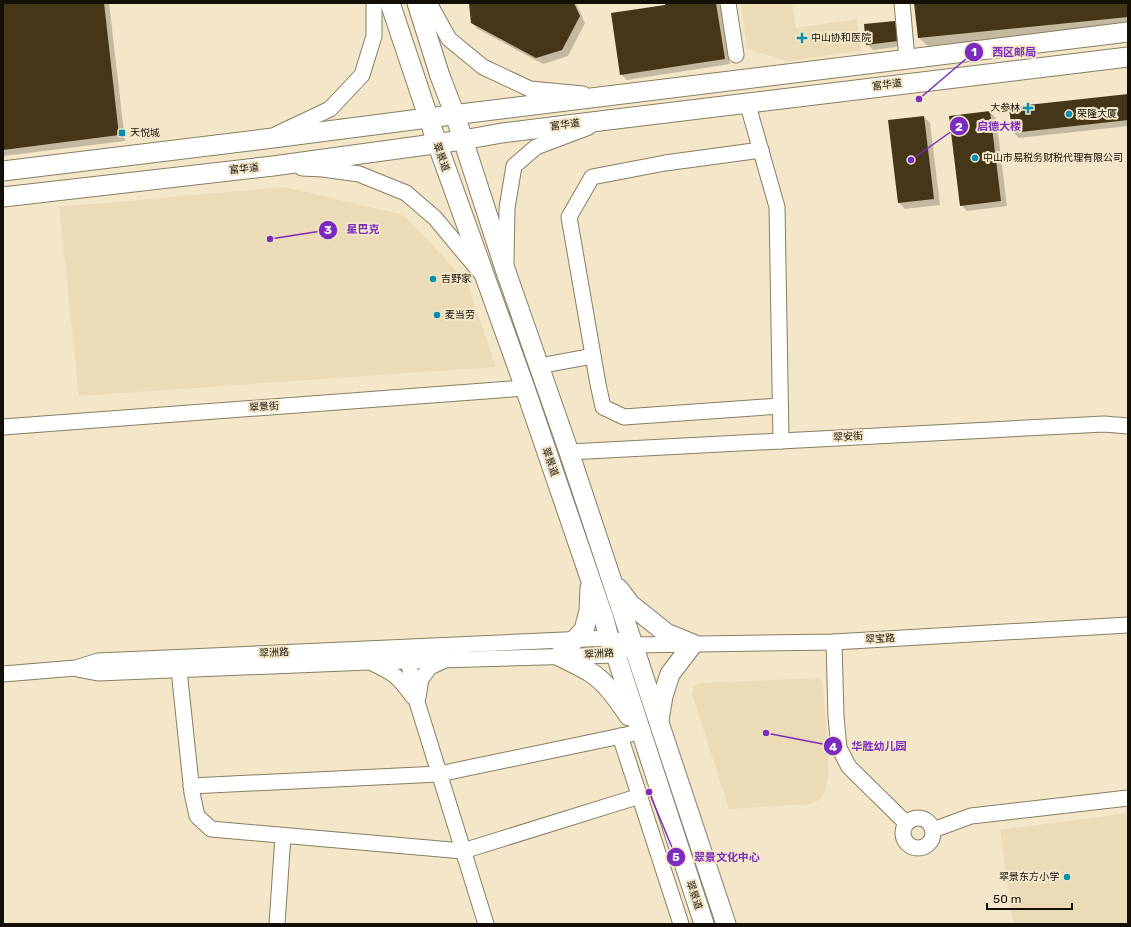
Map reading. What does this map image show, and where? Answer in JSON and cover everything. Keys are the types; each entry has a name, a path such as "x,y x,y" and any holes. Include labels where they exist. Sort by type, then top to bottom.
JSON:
{"main road":[{"name":"翠景道","path":"390,3 428,118 483,275 525,388 591,580 704,924"},
{"name":"翠景道","path":"417,3 440,76 569,452 726,924"},
{"path":"3,171 1128,32"},
{"name":"富华道","path":"3,197 273,166 463,140 502,133 747,102 1128,57"},
{"path":"610,578 630,604 649,620 666,633 693,644 670,674 663,696 659,726"},
{"path":"591,580 589,611 584,630 559,656 590,672 602,682 617,699 640,732"}],"street":[{"path":"265,139 330,108 362,75 374,36 374,3"},
{"path":"429,3 449,39 483,67 530,88 604,96"},
{"path":"728,3 736,55"},
{"path":"902,3 907,59"},
{"path":"747,102 777,207 781,441"},
{"path":"505,269 507,208 514,166 536,148 608,120"},
{"path":"761,150 665,162 592,177 569,217 603,407 624,417 780,406"},
{"path":"273,166 323,169 359,174 406,193 435,218 483,275"},
{"path":"539,366 593,356"},
{"name":"翠景街","path":"3,427 525,388"},
{"name":"翠安街","path":"569,452 1104,424 1128,426"},
{"name":"翠宝路","path":"633,645 834,642 1128,625"},
{"name":"翠洲路","path":"3,674 76,668 98,661 407,653 576,639 612,646"},
{"path":"834,642 836,717 839,748 849,767 906,823"},
{"name":"翠洲路","path":"76,668 98,674 369,662 407,653 446,659 559,656 612,646 633,645"},
{"path":"407,653 417,702 486,924"},
{"path":"417,702 421,679 430,667 446,659"},
{"path":"369,662 387,670 400,679 417,702"},
{"path":"178,670 191,786 197,816 211,829 463,851 640,796"},
{"path":"191,786 439,774 640,732"},
{"path":"620,736 682,924"},
{"path":"933,830 971,816 1128,798"},
{"path":"920,818 928,822 933,830 931,840 928,844 919,848 910,845 904,838 903,832 906,823 910,820 920,818"},
{"path":"277,924 283,836"}],"shaded area":[{"name":"中山协和医院","path":"741,3 792,3 796,28 857,19 861,51 786,61 747,49"},
{"path":"284,187 404,215 467,282 496,367 79,396 59,207"},
{"path":"819,678 823,683 829,772 826,789 821,799 811,804 729,809 692,694 694,686 701,683"},
{"name":"翠景东方小学","path":"1128,813 1128,924 1013,924 1000,830"}],"building":[{"path":"3,3 104,3 119,135 3,150"},
{"path":"469,3 574,3 580,16 562,50 536,58 471,23"},
{"path":"665,3 716,3 725,59 620,75 611,13 665,5"},
{"path":"914,3 1128,3 1128,17 918,38"},
{"path":"895,21 898,41 866,45 864,24"},
{"name":"荣隆大厦","path":"1128,94 1128,120 1012,133 1009,107"},
{"name":"中山市易税务财税代理有限公司","path":"990,111 1001,201 960,206 949,116"},
{"path":"924,116 934,199 898,203 888,120"}],"place":[{"name":"中山协和医院","path":"802,38"},
{"name":"西区邮局","path":"919,99"},
{"name":"大参林","path":"1028,108"},
{"name":"荣隆大厦","path":"1069,114"},
{"name":"天悦城","path":"122,133"},
{"name":"中山市易税务财税代理有限公司","path":"975,158"},
{"name":"启德大楼","path":"911,160"},
{"name":"星巴克","path":"270,239"},
{"name":"吉野家","path":"433,279"},
{"name":"麦当劳","path":"437,315"},
{"name":"华胜幼儿园","path":"766,733"},
{"name":"翠景文化中心","path":"649,792"},
{"name":"翠景东方小学","path":"1067,877"}]}
